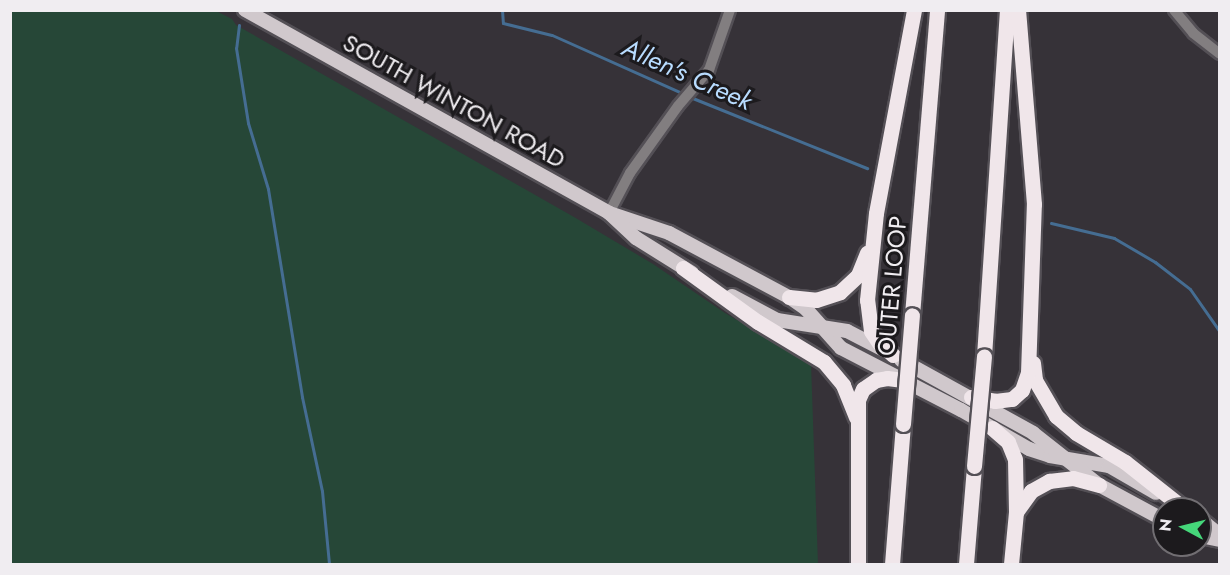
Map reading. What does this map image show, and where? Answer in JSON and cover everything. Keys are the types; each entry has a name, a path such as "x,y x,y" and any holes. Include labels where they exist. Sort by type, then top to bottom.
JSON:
{"highway":[{"path":"893,355 874,337 867,313 874,227 914,10"},
{"name":"OUTER LOOP","path":"892,564 937,10"},
{"path":"966,564 984,356 1007,10"},
{"path":"971,397 1004,401 1017,395 1024,386 1028,373 1034,204 1018,10"},
{"path":"789,297 821,299 848,287 863,264 874,227"},
{"path":"683,268 758,322 824,362 843,385 856,418"},
{"path":"1030,336 1035,380 1056,416 1076,433 1130,466 1170,497"},
{"path":"858,564 856,418 858,400 869,384 883,378 903,380"},
{"path":"992,428 1008,442 1014,454 1016,512 1011,564"},
{"path":"1016,512 1031,490 1050,480 1073,478 1099,485"}],"main road":[{"name":"SOUTH WINTON ROAD","path":"245,10 609,213 669,233 789,297 804,307 841,348 1036,452 1109,466 1164,497"},
{"name":"SOUTH WINTON ROAD","path":"609,213 636,238 683,268 772,318 854,334 971,397 1036,435 1099,485 1152,514"}],"street":[{"path":"609,213 630,173 678,106 709,70 730,10"},
{"path":"1174,10 1193,33 1220,54"}],"green space":[{"path":"10,11 216,11 232,19 236,25 574,217 653,264 725,313 811,363 818,564 11,564"}],"waterway":[{"name":"Allen's Creek","path":"502,10 503,23 552,35 684,94"},
{"path":"239,25 236,48 248,123 268,189 302,397 322,491 329,564"},
{"name":"Allen's Creek","path":"690,97 867,168"},
{"name":"Allen's Creek","path":"1051,223 1114,238 1155,262 1190,289 1220,332"}]}
